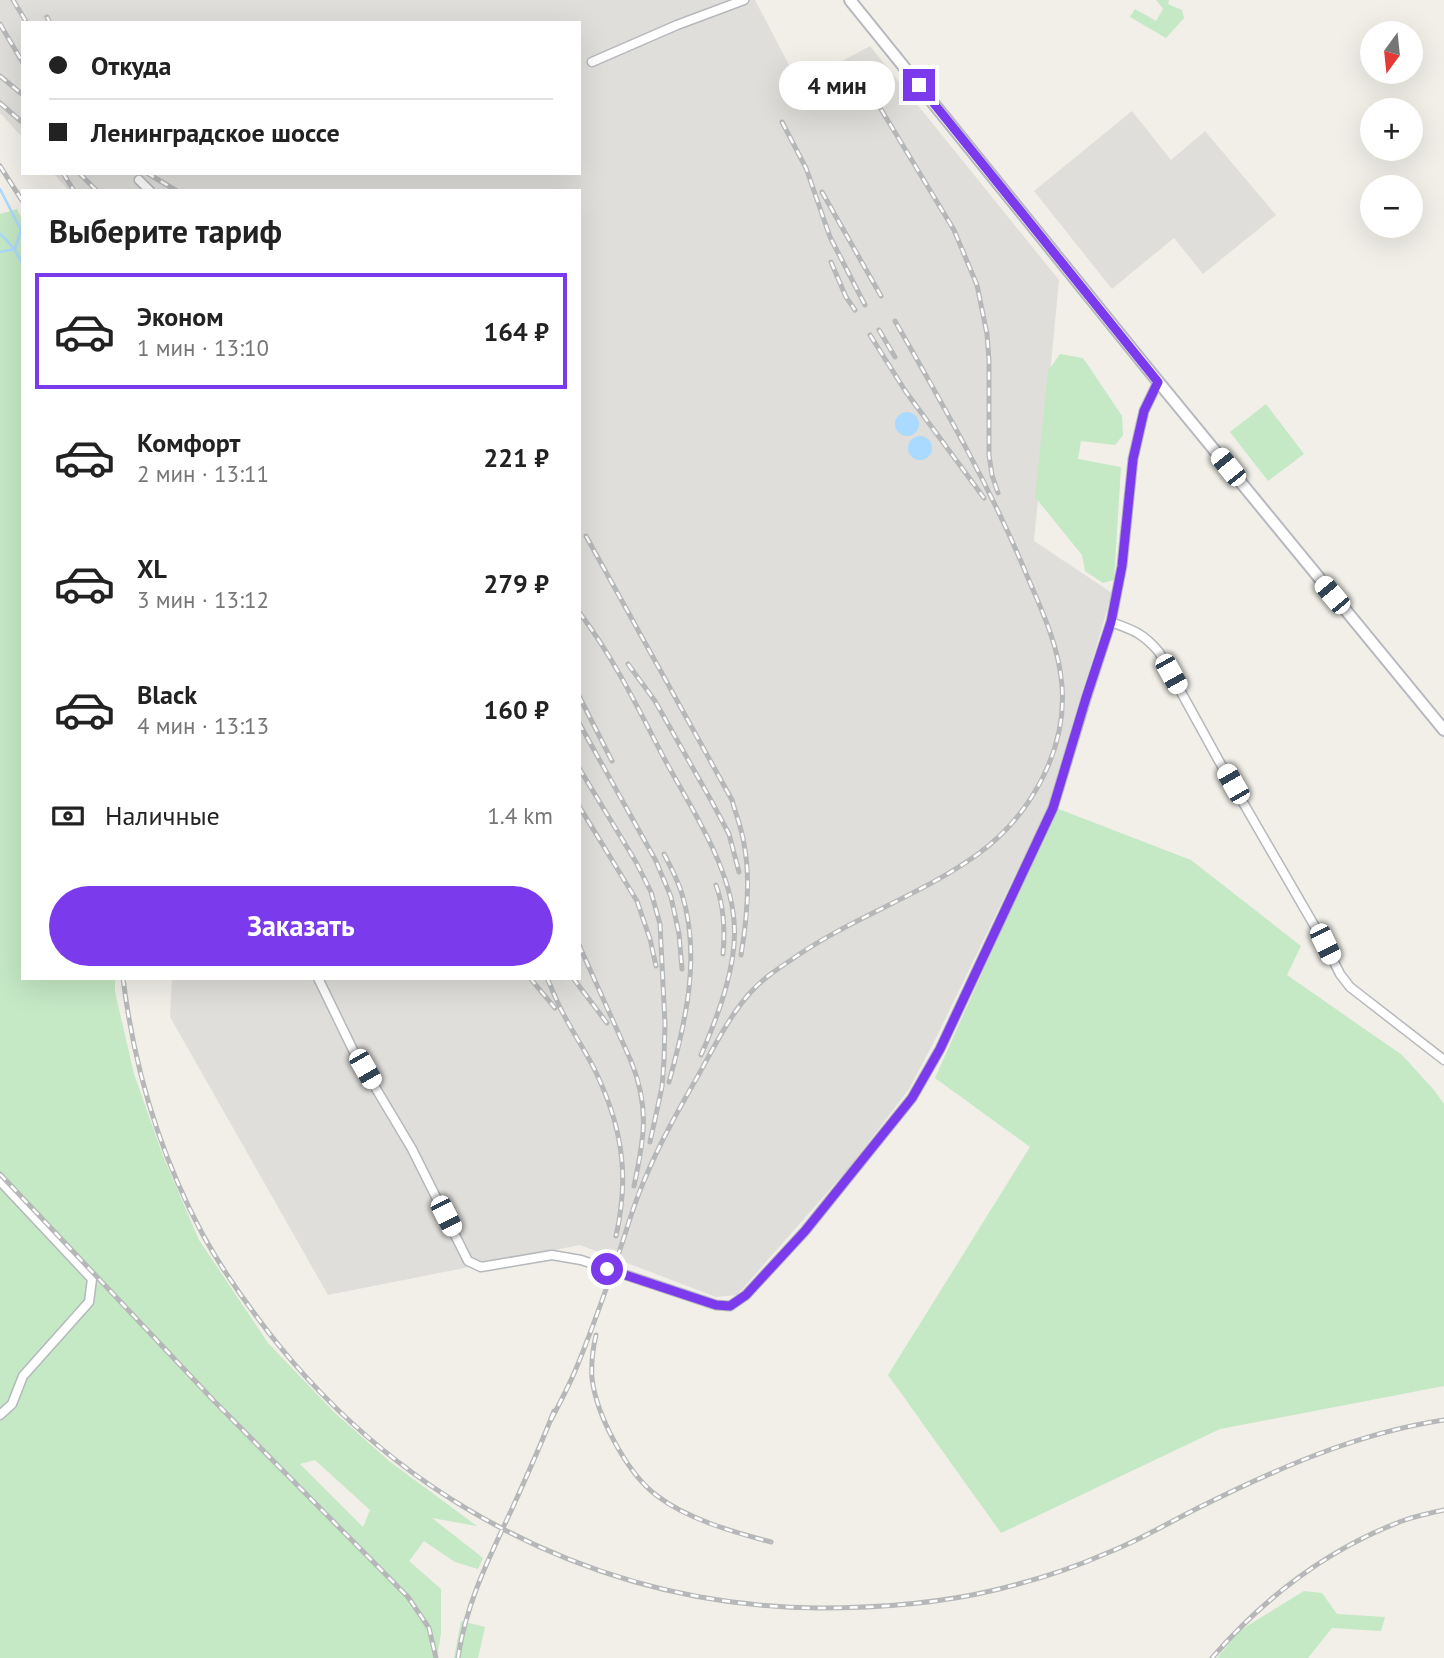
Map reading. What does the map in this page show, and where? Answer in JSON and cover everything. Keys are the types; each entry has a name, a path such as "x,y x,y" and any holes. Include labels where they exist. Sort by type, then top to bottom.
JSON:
{"main road":[{"path":"849,0 1444,730"}],"street":[{"path":"592,62 677,25 744,0"},
{"path":"139,180 148,189"},
{"path":"319,980 353,1050 412,1149 468,1261 481,1267 552,1255 581,1260 716,1305 730,1306 746,1295 805,1231 912,1098 940,1049 1053,808 1111,622 1122,566 1133,459 1144,411 1158,382"},
{"path":"1111,622 1139,632 1159,652 1325,944 1339,974 1350,987 1444,1060"},
{"path":"0,1181 92,1279 89,1302 23,1376 12,1404 0,1415"}],"shaded area":[{"path":"0,0 755,0 799,84 870,46 1059,280 1034,541 1112,593 1051,801 909,1089 848,1169 737,1295 716,1297 580,1245 328,1295 170,1017 172,980 581,980 581,189 67,189 55,175 581,175 581,21 21,21 21,136 0,113"},
{"path":"1132,111 1171,160 1205,131 1276,215 1203,274 1174,238 1112,289 1034,191"}],"green space":[{"path":"1156,0 1169,0 1168,4 1182,10 1184,18 1166,38 1130,17 1135,9 1156,21 1163,9"},
{"path":"17,209 21,217 21,980 115,980 115,992 134,1074 163,1156 199,1240 268,1343 335,1413 389,1461 477,1526 432,1518 483,1558 478,1569 455,1562 424,1541 409,1561 441,1589 441,1633 437,1658 0,1658 0,214","holes":["315,1460 370,1510 363,1527 300,1464"]},
{"path":"1060,354 1083,358 1122,416 1123,435 1115,445 1081,441 1078,459 1121,467 1114,580 1103,583 1085,571 1082,555 1035,497 1048,371"},
{"path":"1266,404 1304,454 1268,481 1230,432"},
{"path":"1056,808 1191,860 1301,946 1287,975 1402,1055 1444,1104 1444,1386 1220,1429 1001,1533 888,1375 1030,1147 935,1078"},
{"path":"1304,1591 1322,1593 1337,1614 1385,1617 1381,1631 1332,1628 1308,1658 1217,1658 1239,1631"},
{"path":"461,1621 485,1627 478,1658 454,1658"}],"water":[{"path":"907,412 918,419 919,424 912,435 907,436 896,429 895,424 902,413"},
{"path":"920,436 931,443 932,448 925,459 920,460 909,453 908,448 915,437"}],"waterway":[{"path":"0,189 21,230 15,249 0,252"},
{"path":"0,234 21,262"}],"railway":[{"path":"13,0 26,21"},
{"path":"47,17 49,21"},
{"path":"0,24 21,60"},
{"path":"0,76 21,93"},
{"path":"873,96 954,230 977,285 987,334 989,360 989,455 998,493"},
{"path":"0,103 21,121"},
{"path":"782,122 806,168 830,237 865,305"},
{"path":"0,166 21,199"},
{"path":"64,175 73,189"},
{"path":"81,175 95,189"},
{"path":"150,175 174,189"},
{"path":"822,192 881,296"},
{"path":"831,262 846,297 855,310"},
{"path":"551,1420 586,1345 650,1167 716,1043 742,1003 764,980 814,945 956,869 997,839 1029,801 1051,758 1062,710 1062,686 1050,630 982,479 895,321"},
{"path":"879,330 895,357"},
{"path":"870,335 906,392 984,498"},
{"path":"586,536 732,800 743,838 748,885 741,955"},
{"path":"581,615 615,666 708,838 731,900 734,938 730,972 720,1007 701,1055"},
{"path":"628,664 655,701 712,802 729,834 739,872"},
{"path":"581,700 612,761"},
{"path":"581,727 656,861 671,897 679,934 682,969"},
{"path":"581,771 636,862 651,892 660,924 664,1060 662,1087 650,1142"},
{"path":"581,809 637,901 656,966"},
{"path":"664,854 682,894 688,917 691,965 686,1012 669,1082"},
{"path":"716,885 723,920 723,954"},
{"path":"581,949 631,1061 641,1094 642,1138 634,1186"},
{"path":"123,980 142,1078 174,1174 209,1245 254,1313 307,1378 366,1436 431,1486 501,1528 575,1562 654,1587 735,1602 840,1608 951,1599 1038,1579 1093,1559 1287,1466 1348,1443 1444,1420"},
{"path":"532,980 555,1008"},
{"path":"548,980 562,1012 595,1071 614,1118 623,1175 616,1236"},
{"path":"575,980 607,1023"},
{"path":"0,1174 215,1402 408,1597 429,1628 436,1658"},
{"path":"596,1335 592,1378 599,1408 614,1441 634,1472 668,1504 696,1518 771,1542"},
{"path":"458,1658 466,1619 479,1583 554,1411"},
{"path":"1212,1658 1253,1615 1323,1561 1375,1532 1407,1519 1444,1510"}],"route":[{"path":"607,1269 716,1305 730,1306 746,1295 805,1231 912,1098 940,1049 1053,808 1111,622 1122,566 1133,459 1144,411 1158,382 919,85"}]}
